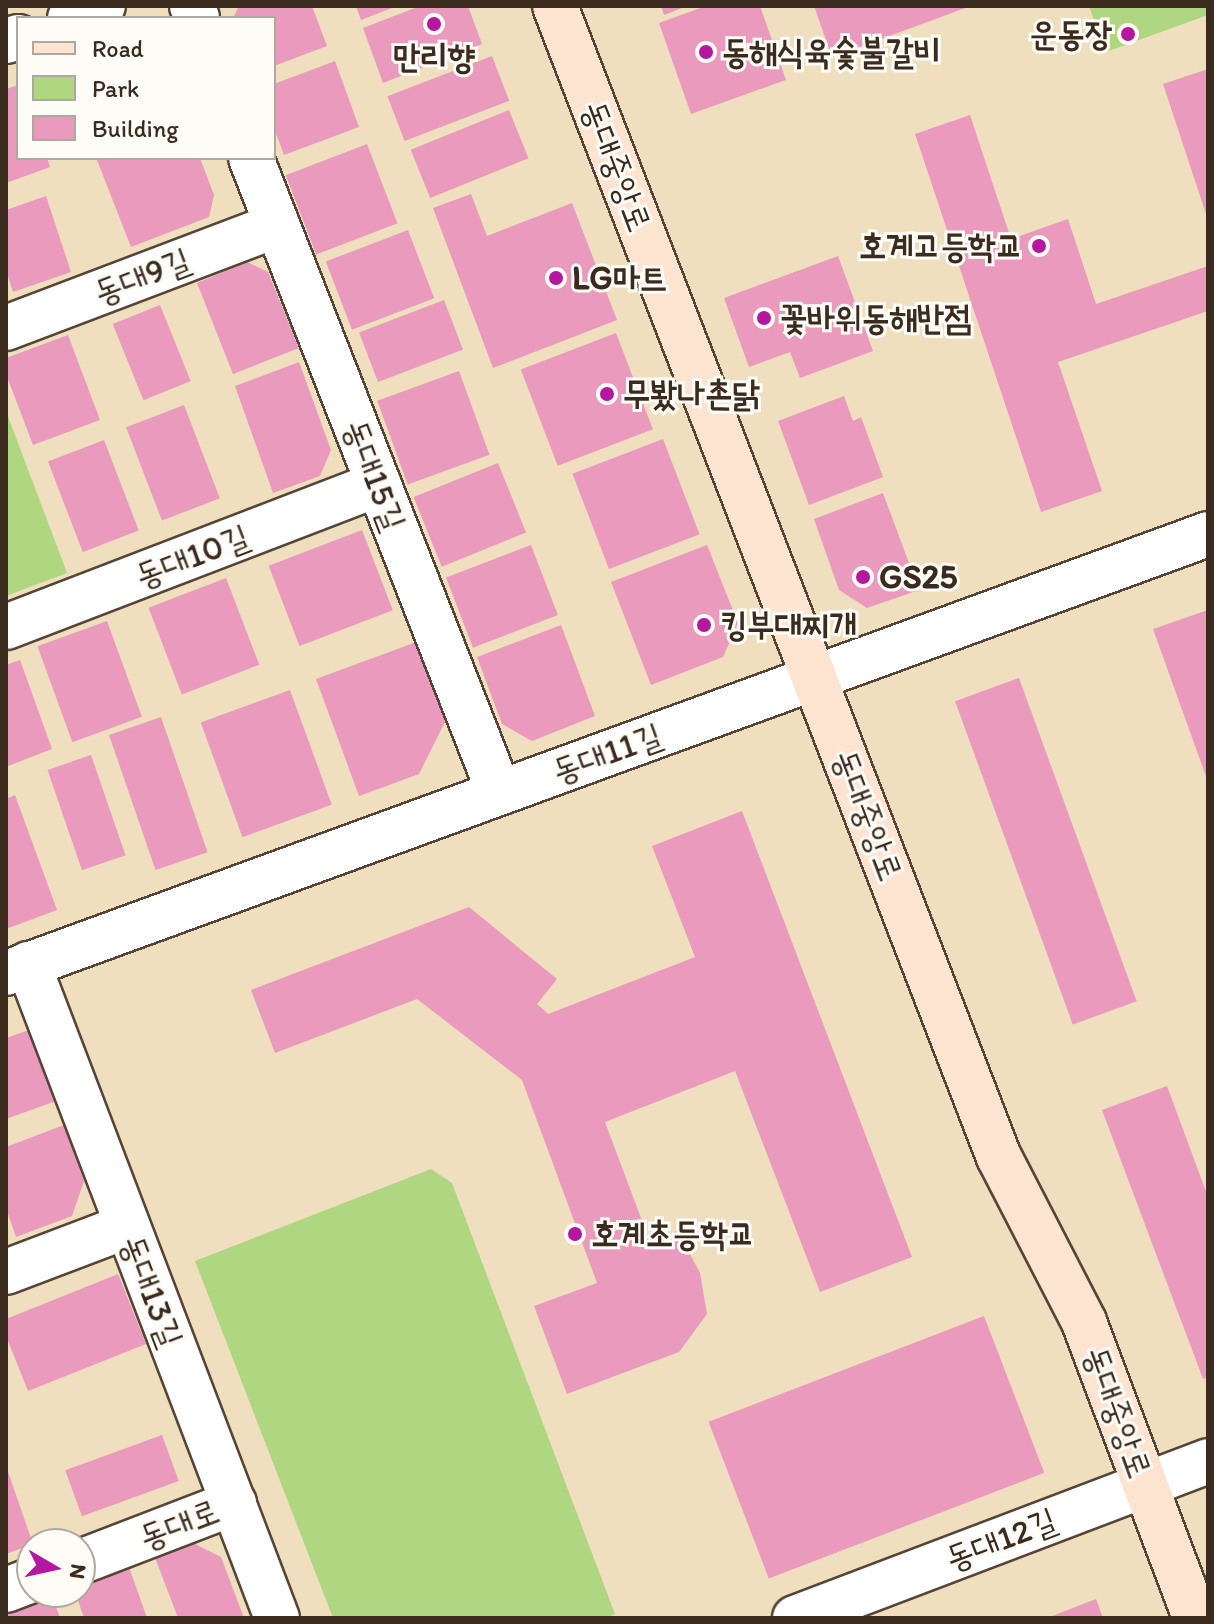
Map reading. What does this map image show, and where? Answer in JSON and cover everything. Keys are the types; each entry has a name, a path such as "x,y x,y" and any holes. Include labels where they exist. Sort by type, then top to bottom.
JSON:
{"street":[{"path":"76,16 103,6"},
{"name":"동대중앙로","path":"555,6 999,1157 1084,1322 1195,1618"},
{"name":"동대15길","path":"252,160 499,792"},
{"name":"동대9길","path":"6,328 277,225"},
{"name":"동대10길","path":"6,627 379,484"},
{"name":"동대11길","path":"17,968 1208,534"},
{"name":"동대13길","path":"17,968 127,1226 277,1618"},
{"path":"6,1272 127,1226"},
{"name":"동대12길","path":"795,1618 1208,1461"},
{"name":"동대로","path":"96,1556 234,1503"}],"green space":[{"name":"운동장","path":"1089,6 1208,6 1208,15 1106,52"},
{"path":"6,411 67,573 6,596"},
{"path":"431,1169 452,1183 615,1614 606,1618 333,1618 195,1261"}],"building":[{"path":"239,6 312,6 327,46 276,65 276,16 234,16"},
{"path":"356,6 397,6 361,20"},
{"path":"420,6 468,6 482,44 383,83 363,28"},
{"path":"661,6 687,6 664,15"},
{"path":"706,6 760,6 786,80 691,114 659,23"},
{"path":"814,6 971,6 832,57"},
{"path":"492,56 509,101 405,141 387,96"},
{"path":"335,61 359,127 284,155 276,133 276,83"},
{"path":"1208,69 1208,217 1207,217 1163,84"},
{"path":"16,86 16,160 48,160 50,167 6,183 6,89"},
{"path":"509,110 528,158 430,198 411,150"},
{"path":"970,115 1011,239 1068,219 1096,304 1208,266 1208,311 1058,362 1102,491 1041,512 915,134"},
{"path":"367,144 397,223 316,255 286,175"},
{"path":"97,160 201,160 214,195 209,217 131,247"},
{"path":"471,194 487,236 572,203 617,320 493,368 433,208"},
{"path":"46,196 71,272 13,292 6,270 6,210"},
{"path":"408,230 434,298 352,330 326,262"},
{"path":"838,256 873,351 800,378 790,352 749,367 724,298"},
{"path":"247,262 268,272 299,348 233,374 197,283"},
{"path":"444,300 463,349 378,382 359,333"},
{"path":"160,305 191,381 143,400 113,324"},
{"path":"616,333 653,429 558,466 521,370"},
{"path":"68,335 100,420 33,445 6,374 6,358"},
{"path":"299,362 331,450 320,476 273,493 235,386"},
{"path":"459,371 489,455 408,484 377,401"},
{"path":"844,396 853,421 861,417 883,477 809,505 778,421"},
{"path":"184,405 220,498 162,521 126,427"},
{"path":"663,439 700,534 609,569 572,474"},
{"path":"104,440 139,531 83,552 48,462"},
{"path":"498,463 526,533 442,567 414,497"},
{"path":"883,493 919,590 867,608 839,590 814,519"},
{"path":"362,530 393,610 299,646 269,566"},
{"path":"531,545 558,615 473,648 446,578"},
{"path":"707,545 738,623 723,657 651,685 611,582"},
{"path":"226,578 259,665 182,695 149,608"},
{"path":"1208,610 1208,782 1153,629"},
{"path":"107,621 142,717 72,742 37,646"},
{"path":"561,625 595,716 532,741 502,724 477,657"},
{"path":"419,641 447,718 419,774 359,796 316,679"},
{"path":"20,660 52,749 8,766 6,665"},
{"path":"1019,678 1137,1001 1073,1025 955,701"},
{"path":"290,690 332,805 242,837 201,722"},
{"path":"161,717 208,852 156,870 109,735"},
{"path":"91,755 126,855 82,870 48,770"},
{"path":"15,795 57,910 6,929 6,799"},
{"path":"742,811 912,1257 820,1292 735,1071 605,1122 653,1250 677,1230 700,1273 707,1314 679,1352 567,1394 534,1306 597,1283 522,1080 417,999 275,1053 251,990 469,907 557,979 537,1004 548,1014 695,957 652,846"},
{"path":"29,1030 56,1101 6,1119 6,1038"},
{"path":"1167,1086 1208,1197 1208,1377 1203,1379 1102,1110"},
{"path":"64,1125 84,1181 72,1216 16,1237 6,1208 6,1147"},
{"path":"118,1274 146,1344 28,1391 6,1336 6,1319"},
{"path":"984,1316 1044,1473 769,1579 709,1422"},
{"path":"162,1435 179,1481 82,1516 65,1470"},
{"path":"6,1466 27,1528 16,1528 16,1550 6,1554"},
{"path":"189,1541 221,1557 244,1618 178,1618 154,1555"},
{"path":"128,1564 147,1618 84,1618 81,1608 96,1608 96,1575"},
{"path":"1096,1599 1103,1618 1047,1618"},
{"path":"17,1608 57,1608 60,1618 6,1618 6,1612"}],"place":[{"name":"만리향","path":"434,24"},
{"name":"운동장","path":"1128,34"},
{"name":"동해식육숯불갈비","path":"706,52"},
{"name":"호계고등학교","path":"1039,246"},
{"name":"LG마트","path":"556,278"},
{"name":"꽃바위동해반점","path":"764,318"},
{"name":"무봤나촌닭","path":"607,394"},
{"name":"GS25","path":"863,577"},
{"name":"킹부대찌개","path":"704,625"},
{"name":"호계초등학교","path":"575,1234"}]}
